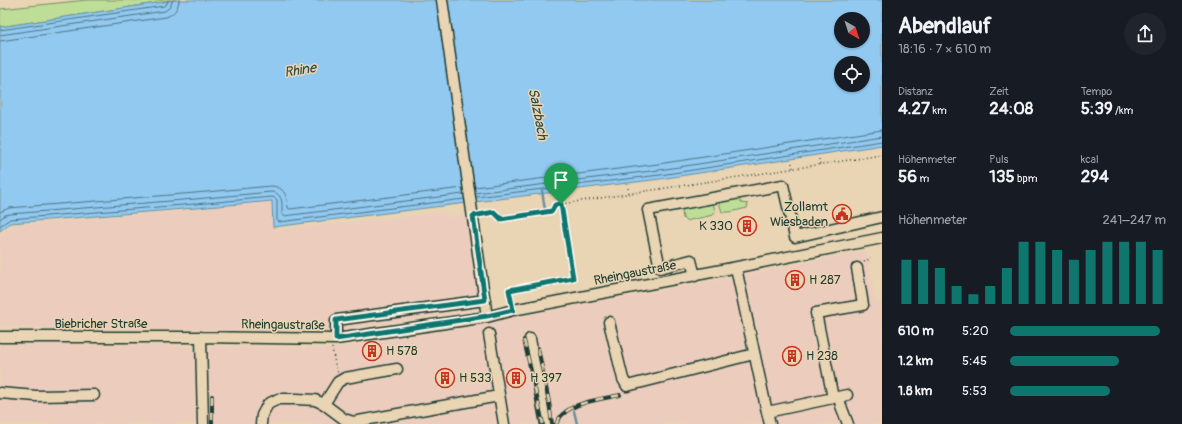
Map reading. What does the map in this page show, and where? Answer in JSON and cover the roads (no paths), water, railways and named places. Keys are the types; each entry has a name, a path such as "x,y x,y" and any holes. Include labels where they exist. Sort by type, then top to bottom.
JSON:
{"street":[{"path":"442,0 487,316"},
{"path":"695,276 691,260 660,268 648,210 783,185 795,237 882,217"},
{"name":"Rheingaustraße","path":"201,337 334,344 695,276 882,238"},
{"path":"736,268 766,412 770,424"},
{"path":"848,424 841,406 840,397 816,313 863,305 857,268"},
{"path":"334,344 336,320 485,300"},
{"path":"609,322 623,379 627,386 754,354"},
{"path":"489,334 504,424"},
{"name":"Biebricher Straße","path":"0,337 201,337"},
{"path":"201,337 203,424"},
{"path":"530,339 546,424"},
{"path":"324,404 338,382 345,378 397,369"},
{"path":"0,393 36,396 94,395"},
{"path":"261,424 262,415 268,404 278,399 315,400 324,404 344,419 353,422 499,396"},
{"path":"766,412 840,397"}],"water":[{"name":"Rhine","path":"176,0 882,0 882,145 660,179 273,227 272,201 10,223 0,231 0,27"}],"waterway":[{"name":"Salzbach","path":"542,191 545,210"},
{"name":"Salzbach","path":"574,411 577,424"}],"railway":[{"path":"524,340 543,424"},
{"path":"538,348 552,424"},
{"path":"556,424 562,415 575,406 590,401 620,395"},
{"path":"212,396 212,424"}],"place":[{"name":"Zollamt Wiesbaden","path":"842,214"},
{"name":"K 330","path":"747,226"},
{"name":"H 287","path":"795,280"},
{"name":"H 578","path":"372,351"},
{"name":"H 238","path":"792,356"},
{"name":"H 533","path":"445,378"},
{"name":"H 397","path":"516,378"}]}
